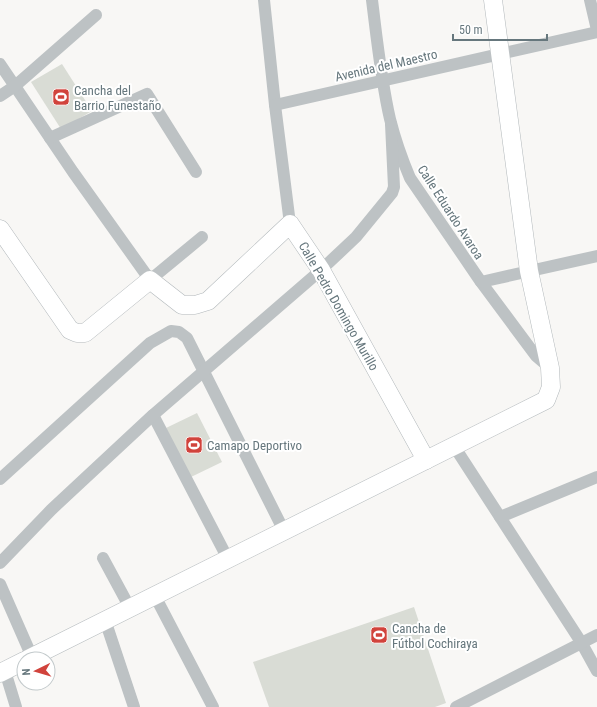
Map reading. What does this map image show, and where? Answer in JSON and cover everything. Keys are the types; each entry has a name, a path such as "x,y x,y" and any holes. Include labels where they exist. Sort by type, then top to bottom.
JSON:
{"street":[{"name":"Calle Pedro Domingo Murillo","path":"264,0 290,224 321,270 426,460"},
{"name":"Calle Eduardo Avaroa","path":"372,0 382,80 391,124 402,160 410,178 481,282 536,356 550,368"},
{"path":"44,651 546,400 551,387 550,368 529,271 493,0"},
{"path":"590,0 597,31"},
{"path":"0,96 15,86 96,15"},
{"name":"Avenida del Maestro","path":"275,105 597,31"},
{"path":"0,64 150,280 182,305 195,305 208,301 290,224"},
{"path":"50,138 147,94 196,172"},
{"path":"0,563 51,510 153,415 321,270 356,237 392,193 394,186 391,124"},
{"path":"0,229 70,330 76,333 85,333 202,237"},
{"path":"481,282 597,256"},
{"path":"0,479 150,343 171,331 179,332 187,338 284,531"},
{"path":"153,415 228,559"},
{"path":"454,446 581,642 597,671"},
{"path":"500,517 597,477"},
{"path":"103,558 130,608"},
{"path":"0,584 25,651"},
{"path":"155,596 213,707"},
{"path":"105,620 134,707"},
{"path":"456,707 597,635"},
{"path":"16,665 2,672 16,707"}],"shaded area":[{"name":"Cancha del Barrio Funestaño","path":"62,64 92,111 61,129 31,82"},
{"name":"Camapo Deportivo","path":"197,413 222,462 191,477 166,428"},
{"name":"Cancha de Fútbol Cochiraya","path":"414,607 446,703 435,707 269,707 253,662"}],"place":[{"name":"Cancha del Barrio Funestaño","path":"61,97"},
{"name":"Camapo Deportivo","path":"194,445"},
{"name":"Cancha de Fútbol Cochiraya","path":"379,635"}]}
